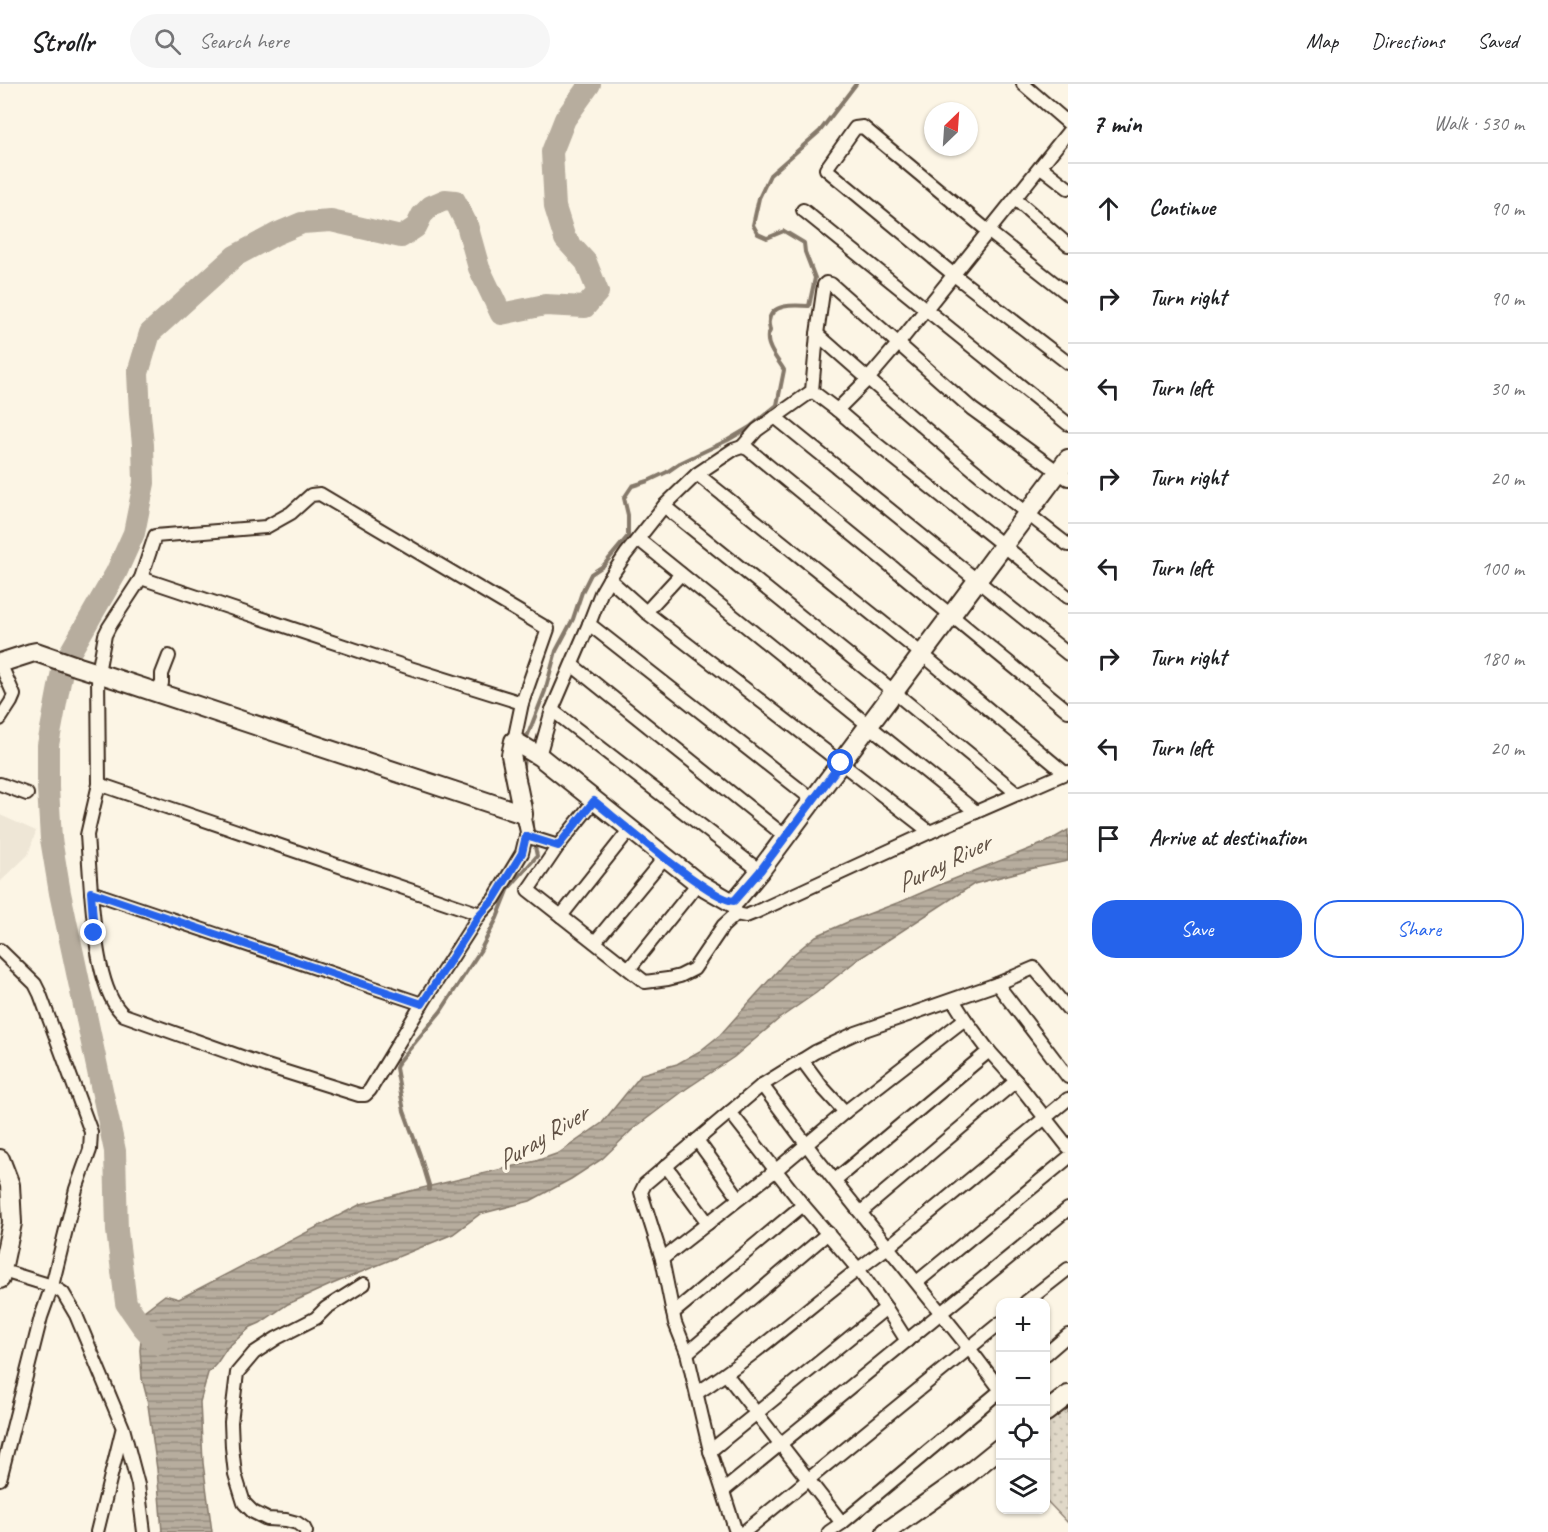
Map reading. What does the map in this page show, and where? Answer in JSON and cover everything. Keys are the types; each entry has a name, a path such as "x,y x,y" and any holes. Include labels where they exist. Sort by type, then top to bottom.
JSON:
{"street":[{"path":"1023,84 1068,123"},
{"path":"1068,294 863,127 855,128 826,169 954,275 1068,363"},
{"path":"837,410 898,344 1068,132"},
{"path":"1041,167 1068,188"},
{"path":"1015,199 1068,245"},
{"path":"804,210 1068,424"},
{"path":"594,801 558,846 528,890 645,982 669,979 691,970 697,965 735,908 760,871 786,837 894,691 922,654 951,615 1026,513 1065,470 972,409 831,284 826,283 817,334 812,391 757,430 742,447 733,450 697,474 664,506 601,593 552,710 526,748 512,755 529,837 522,853 494,899 480,914 422,1004 370,1090 365,1095 359,1095 267,1066 123,1015 112,1002 97,946 87,835 99,784 98,673 105,635 141,578 155,536 266,527 291,513 311,495 320,494 548,629 522,703 526,748 630,829 698,883 728,901 735,908 746,916 930,832 1067,773 922,654 697,474"},
{"path":"817,334 1026,513 1068,545"},
{"path":"812,391 1068,597"},
{"path":"775,417 1068,654"},
{"path":"742,447 748,449 1068,711"},
{"path":"664,506 1018,794"},
{"path":"638,539 976,812"},
{"path":"646,612 681,574"},
{"path":"141,578 522,703"},
{"path":"609,579 646,612 930,832"},
{"path":"589,624 813,800"},
{"path":"0,719 14,695 0,663 31,652 523,814"},
{"path":"158,693 169,656"},
{"path":"572,665 786,837"},
{"path":"552,710 760,871"},
{"path":"0,784 27,794"},
{"path":"99,784 480,914"},
{"path":"561,916 630,829"},
{"path":"529,837 558,846"},
{"path":"595,942 665,857"},
{"path":"629,969 698,883"},
{"path":"91,892 422,1004"},
{"path":"0,950 35,984 91,1132 90,1150 76,1189 0,1479"},
{"path":"736,1532 710,1450 687,1353 675,1323 662,1259 642,1192 645,1184 762,1085 815,1052 856,1033 997,984 1034,968 1068,1009"},
{"path":"997,984 1068,1077"},
{"path":"953,1000 989,1051 1016,1080 1068,1147"},
{"path":"662,1259 965,1019"},
{"path":"835,1180 989,1051"},
{"path":"802,1060 845,1112"},
{"path":"861,1212 1016,1080"},
{"path":"762,1085 818,1160 996,1385"},
{"path":"697,1393 726,1374 888,1247 1068,1099"},
{"path":"730,1112 803,1205 858,1269 907,1341"},
{"path":"697,1140 739,1198"},
{"path":"916,1282 1068,1158"},
{"path":"0,1159 10,1185 12,1223 1,1273 52,1286 63,1293 76,1315 123,1428 138,1485 144,1532"},
{"path":"666,1166 708,1223"},
{"path":"673,1313 803,1205"},
{"path":"723,1491 1068,1209"},
{"path":"687,1353 828,1233"},
{"path":"1031,1298 1068,1269"},
{"path":"306,1532 297,1523 267,1519 253,1512 244,1503 235,1474 232,1447 231,1422 237,1373 254,1353 316,1318 326,1308 363,1284"},
{"path":"710,1450 886,1308"},
{"path":"744,1532 996,1326"},
{"path":"1048,1352 1068,1335"},
{"path":"726,1374 842,1523"},
{"path":"829,1532 996,1393"},
{"path":"1050,1409 1068,1395"},
{"path":"97,1532 123,1428"},
{"path":"886,1532 996,1451"}],"shaded area":[{"path":"0,815 36,831 28,855 0,882"},
{"path":"1068,830 1068,861 974,884 857,960 780,1018 734,1057 686,1089 633,1129 602,1159 571,1179 530,1201 480,1214 453,1234 288,1304 251,1327 227,1348 208,1373 200,1402 203,1463 212,1532 162,1532 157,1469 147,1398 142,1379 140,1350 144,1311 165,1295 179,1299 361,1204 536,1161 559,1153 602,1123 642,1074 677,1064 700,1051 720,1035 789,958 816,936 1047,842"},
{"path":"1068,1400 1068,1523 1050,1504 1050,1414"}],"waterway":[{"path":"158,1344 126,1303 117,1231 115,1151 60,893 51,839 48,788 48,745 62,671 68,656 116,573 134,533 144,483 138,373 150,333 235,256 276,234 302,223 331,221 401,237 416,227 422,215 431,206 445,200 455,201 467,225 479,268 501,314 545,305 585,307 598,292 586,262 565,239 555,207 552,152 565,119 590,84"},
{"path":"527,743 527,737 545,691 556,651 573,619 582,592 591,574 603,566 628,536 628,515 624,498 632,486 667,472 680,463 728,440 750,427 777,405 784,370 768,340 771,315 784,306 809,306 815,278 804,243 784,231 767,238 758,234 753,225 759,198 770,175 820,131 856,84"},
{"path":"523,772 525,753"},
{"path":"528,795 531,804 532,828"},
{"path":"429,1190 420,1155 404,1111 396,1068 441,1011 480,951 509,888 537,856 534,842"}],"route":[{"path":"94,933 91,892 422,1004 480,914 494,899 522,853 526,836 558,846 594,801 698,883 732,902 760,871 841,763"}],"water label":[{"name":"Puray River","path":"943,863"},
{"name":"Puray River","path":"542,1137"}]}
